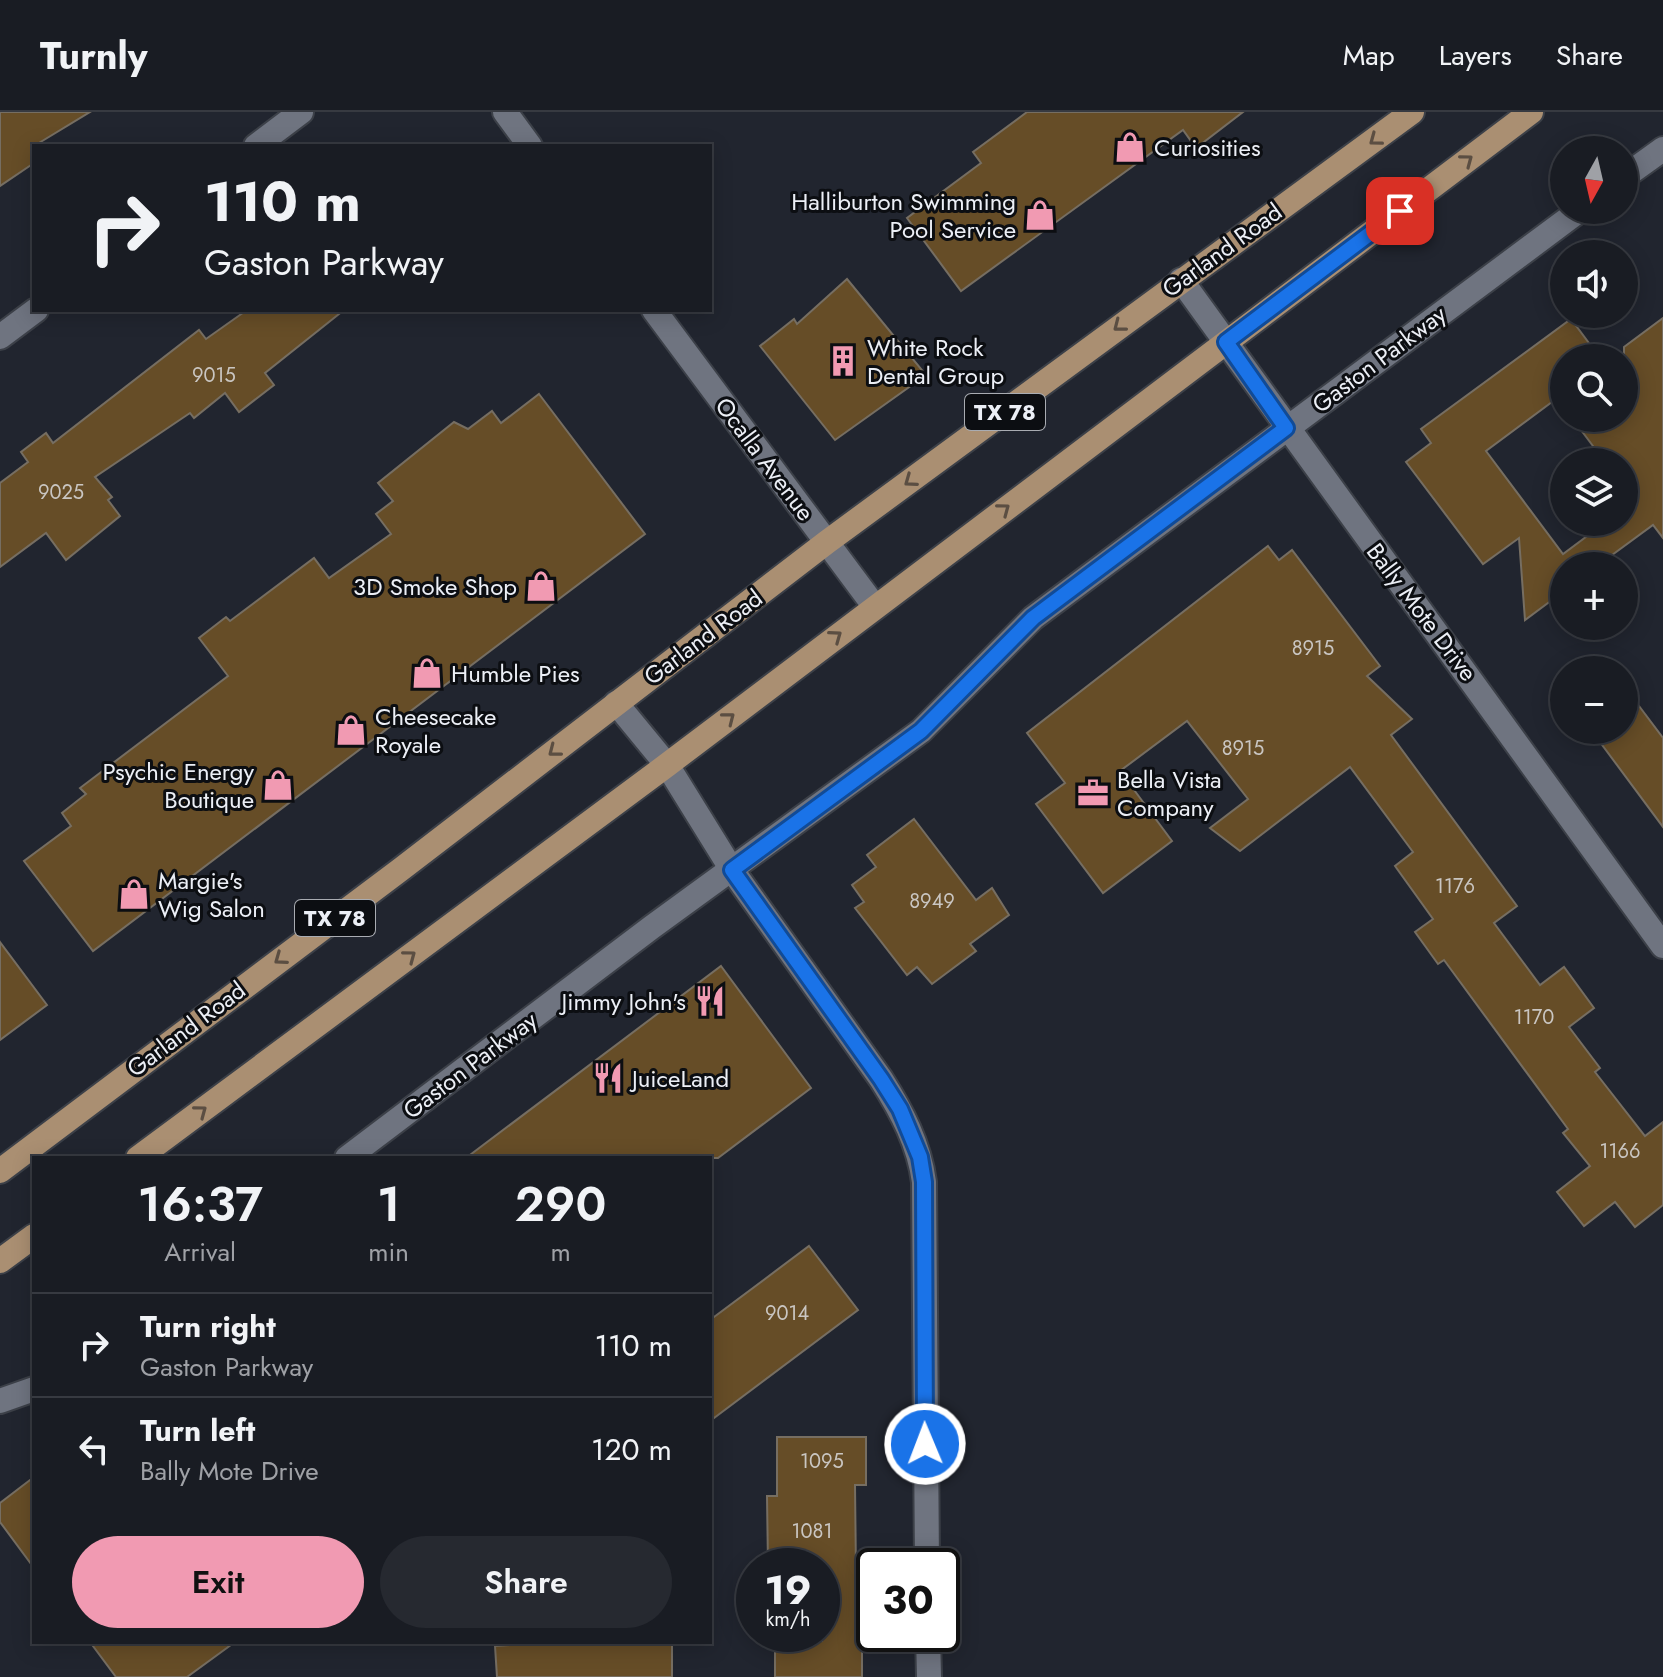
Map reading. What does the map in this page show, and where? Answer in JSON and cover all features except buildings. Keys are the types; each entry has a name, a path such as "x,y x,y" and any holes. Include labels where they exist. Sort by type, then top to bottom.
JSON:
{"main road":[{"name":"Garland Road","path":"0,1171 827,542 1412,112"},
{"path":"141,1156 667,765 1531,112"},
{"path":"0,1261 32,1237"}],"street":[{"path":"259,144 301,112"},
{"path":"505,112 529,144"},
{"path":"1638,167 1663,149"},
{"name":"Gaston Parkway","path":"350,1156 921,731 1033,618 1561,224"},
{"name":"Bally Mote Drive","path":"1181,280 1663,946"},
{"path":"0,337 33,312"},
{"name":"Ocalla Avenue","path":"655,312 875,607"},
{"path":"616,703 667,765 732,870 881,1079 900,1109 920,1157 927,1548"},
{"path":"0,1401 32,1390"},
{"path":"928,1652 929,1677"}],"place":[{"name":"Curiosities","path":"1130,147"},
{"name":"Halliburton Swimming Pool Service","path":"1040,215"},
{"name":"White Rock Dental Group","path":"843,361"},
{"name":"3D Smoke Shop","path":"541,586"},
{"name":"Humble Pies","path":"427,673"},
{"name":"Cheesecake Royale","path":"351,730"},
{"name":"Psychic Energy Boutique","path":"278,785"},
{"name":"Bella Vista Company","path":"1093,793"},
{"name":"Margie's Wig Salon","path":"134,894"},
{"name":"Jimmy John's","path":"710,1001"},
{"name":"JuiceLand","path":"608,1078"}],"route":[{"path":"925,1444 924,1182 920,1157 900,1109 881,1079 732,870 921,731 1033,618 1286,428 1226,342 1400,211"}]}
